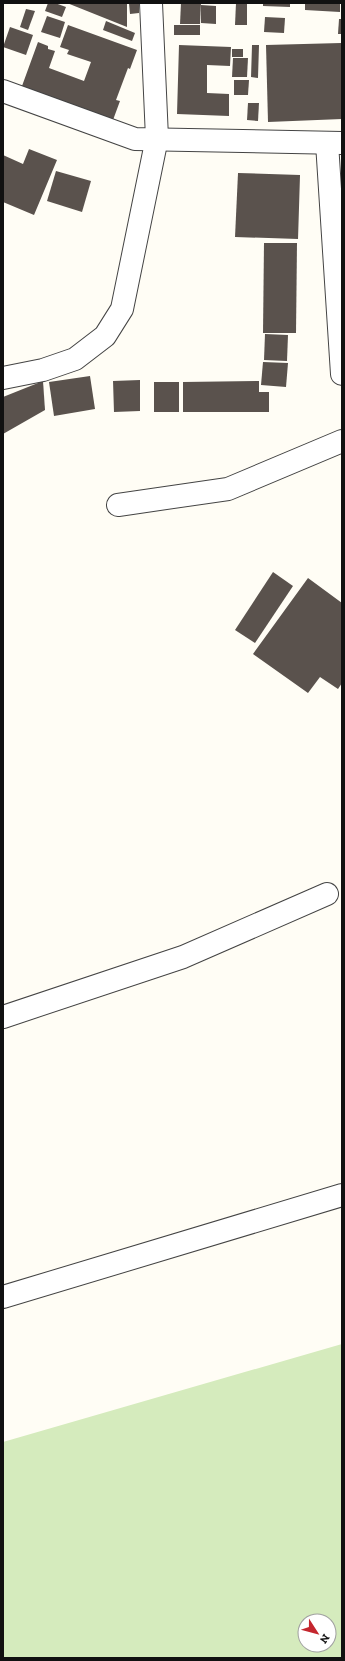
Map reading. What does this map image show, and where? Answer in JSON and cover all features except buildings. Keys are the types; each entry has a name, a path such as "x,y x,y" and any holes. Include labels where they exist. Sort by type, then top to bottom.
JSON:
{"street":[{"path":"3,378 43,370 76,359 105,336 122,309 157,138 151,3"},
{"path":"3,91 135,139 157,138 335,143 342,374"},
{"path":"118,505 228,489 342,441"},
{"path":"3,1017 183,957 327,894"},
{"path":"3,1297 342,1194"}],"green space":[{"path":"342,1344 342,1658 3,1658 3,1442"}]}
